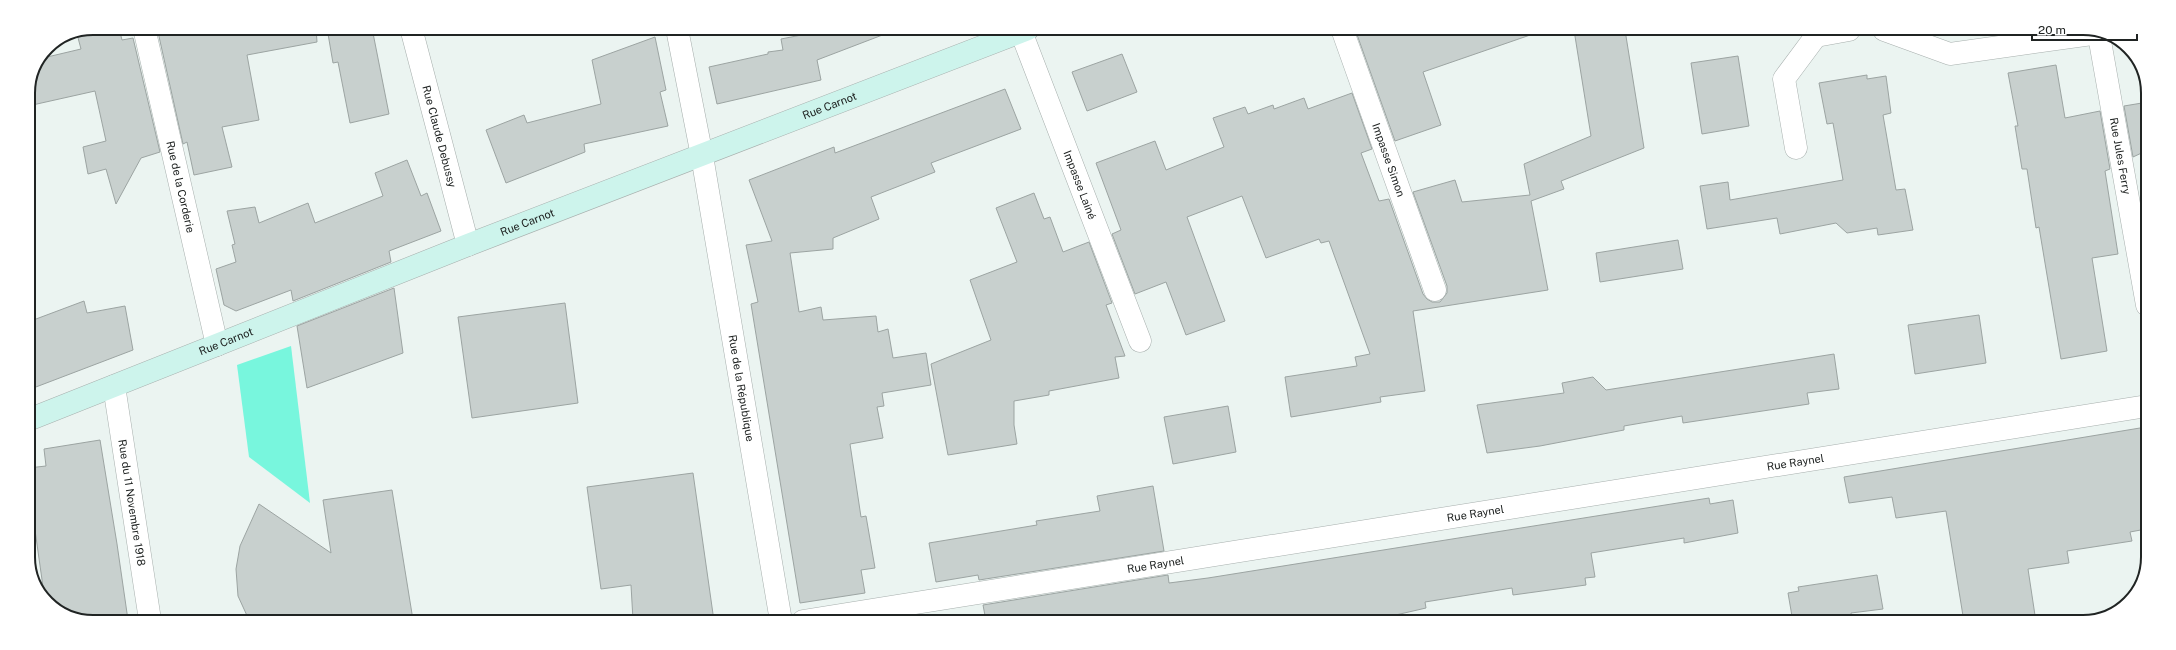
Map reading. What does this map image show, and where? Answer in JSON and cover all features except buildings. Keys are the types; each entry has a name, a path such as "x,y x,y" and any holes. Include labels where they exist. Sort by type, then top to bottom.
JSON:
{"street":[{"name":"Rue de la Corderie","path":"146,35 217,345"},
{"name":"Rue Claude Debussy","path":"413,35 468,245"},
{"name":"Rue de la République","path":"677,35 702,155 780,615"},
{"name":"Rue Carnot","path":"35,417 468,245 1010,35"},
{"name":"Impasse Lainé","path":"1025,35 1140,341"},
{"name":"Impasse Simon","path":"1344,35 1435,290"},
{"path":"1796,148 1784,79 1816,36 1822,35"},
{"path":"1898,35 1950,54 2078,35"},
{"name":"Rue Jules Ferry","path":"2099,37 2141,272"},
{"name":"Rue du 11 Novembre 1918","path":"114,386 149,615"},
{"name":"Rue Raynel","path":"840,615 2141,407"}],"green space":[{"path":"291,346 310,503 249,457 237,365"}]}
